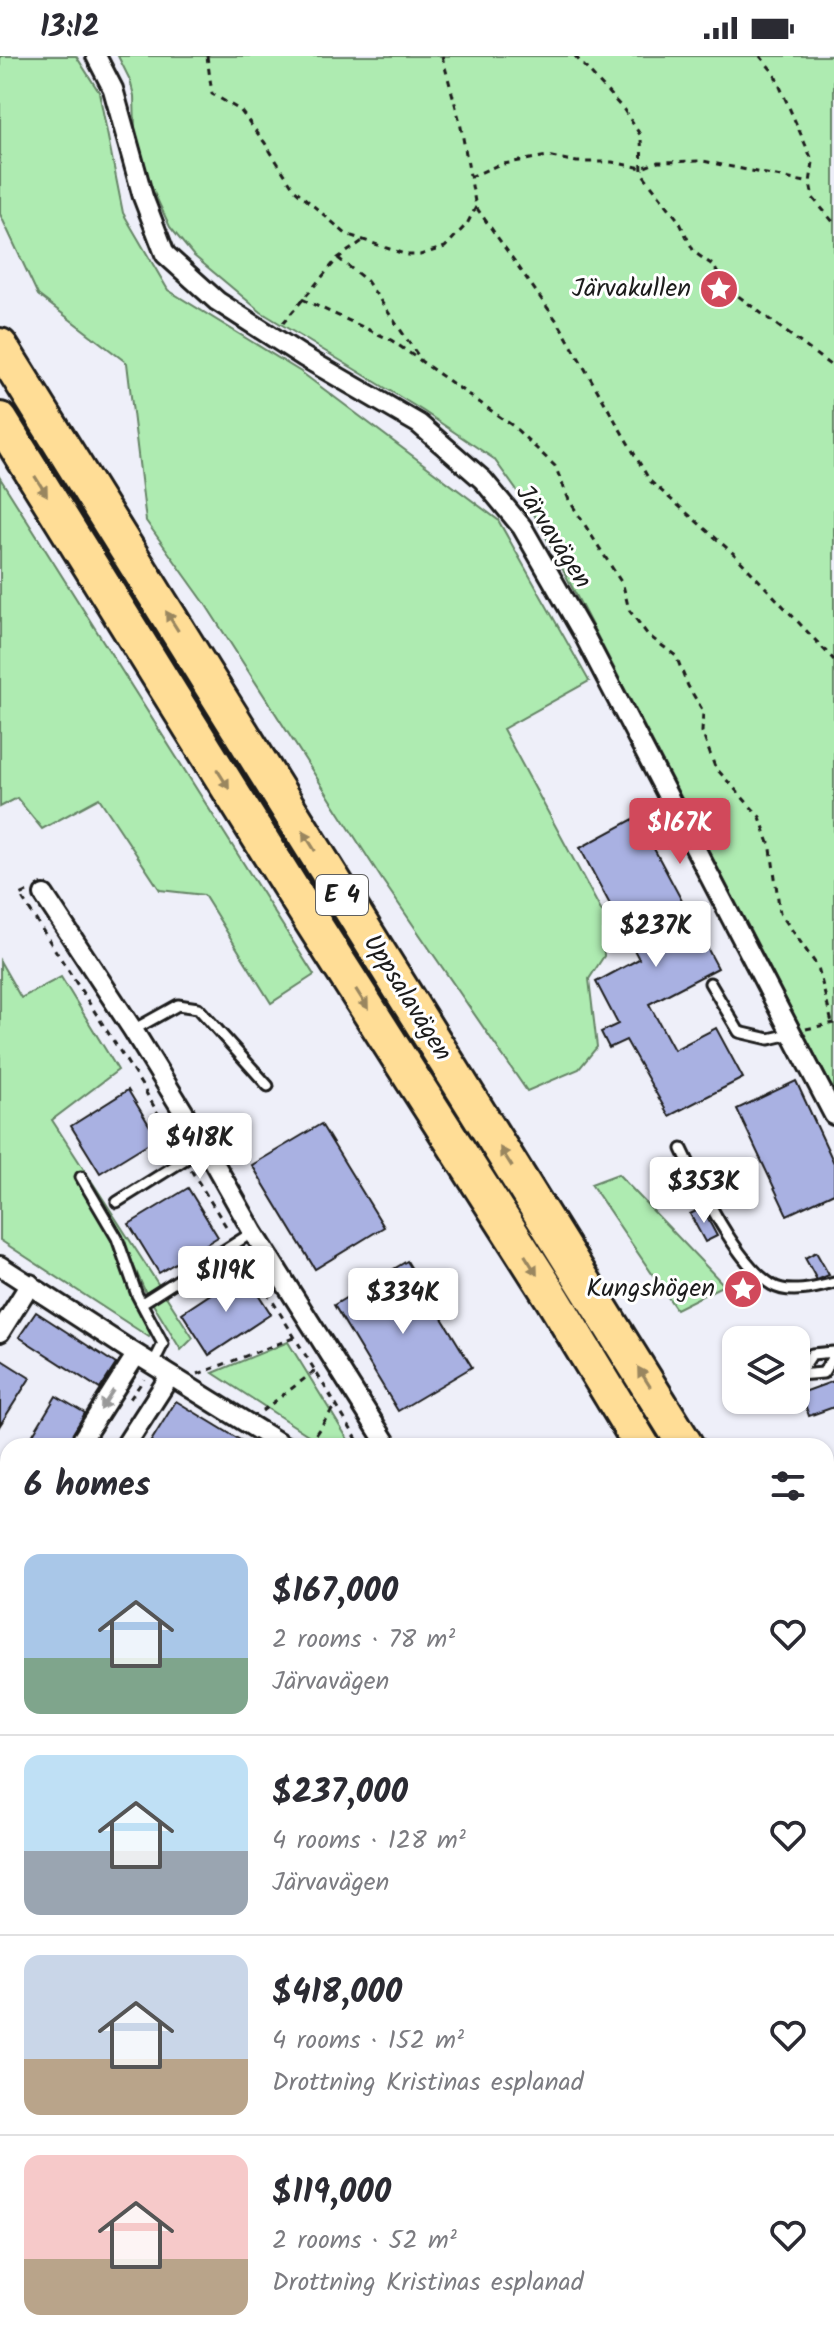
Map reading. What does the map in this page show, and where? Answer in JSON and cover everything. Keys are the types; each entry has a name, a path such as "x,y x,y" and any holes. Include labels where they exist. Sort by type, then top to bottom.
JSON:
{"highway":[{"name":"Uppsalavägen","path":"0,346 682,1438"},
{"name":"Uppsalavägen","path":"0,420 637,1438"}],"street":[{"name":"Järvavägen","path":"96,56 113,89 143,197 165,254 217,301 419,424 483,480 522,527 584,635 795,1032 834,1115"},
{"path":"44,895 133,1030 253,1232 383,1438"},
{"path":"0,1266 271,1438"},
{"path":"0,1332 30,1284"},
{"path":"84,1438 145,1359"},
{"path":"130,1438 170,1376"}],"lane":[{"path":"710,983 739,1032 769,1039 795,1032"},
{"path":"133,1030 178,1005 198,1008 268,1086"},
{"path":"117,1202 205,1147"},
{"path":"682,1149 704,1197 734,1244 772,1285 787,1290 834,1283"},
{"path":"81,1177 117,1238 142,1303 163,1344 145,1359"},
{"path":"142,1303 253,1232"}],"path":[{"path":"207,56 212,94 240,110 294,189 346,234 407,255 420,255 445,247 467,224 476,207"},
{"path":"442,56 460,122 476,207 559,324 650,481 734,554 834,660"},
{"path":"575,56 609,91 641,136 642,173 679,221 694,252 714,266 729,289 834,368"},
{"path":"760,56 774,73 813,162 810,183 813,198 834,223"},
{"path":"470,177 498,165 547,156 642,168 658,162 703,161 810,183"},
{"path":"272,337 338,258 364,240"},
{"path":"338,258 367,281 423,363"},
{"path":"719,289 729,289"},
{"path":"302,299 391,340 513,426 555,466 569,500 623,585 629,610 648,635 676,656 688,686 703,711 702,732 715,767 760,817 771,849 780,913 818,967 833,1023 795,1032"},
{"path":"198,1374 296,1337"},
{"path":"259,1414 316,1370"},
{"path":"313,1438 336,1404"}],"green space":[{"path":"0,56 76,56 99,92 123,213 168,290 301,372 498,520 589,681 503,729 603,914 604,956 589,979 597,1047 579,1069 527,1091 383,881 204,602 146,521 127,363 38,295 0,214"},
{"path":"118,56 834,56 834,1091 535,516 494,459 423,411 261,312 193,255 170,227 150,184 135,129 130,80"},
{"path":"0,478 314,975 271,1003 204,895 160,890 99,798 42,829 17,798 0,807"},
{"path":"0,961 21,998 61,977 118,1070 52,1120 193,1338 181,1350 145,1291 126,1249 118,1251 153,1332 149,1337 0,1240"},
{"path":"618,1174 724,1285 676,1309 591,1184"},
{"path":"288,1342 347,1438 313,1438 213,1373"}],"building":[{"path":"637,817 718,968 649,1004 674,1050 716,1028 743,1078 669,1116 626,1040 609,1048 601,1032 618,1024 596,982 639,959 580,848"},
{"path":"796,1081 834,1163 834,1193 787,1215 737,1109"},
{"path":"128,1090 157,1138 100,1173 71,1126"},
{"path":"321,1124 384,1227 315,1269 252,1165"},
{"path":"188,1188 218,1237 159,1273 129,1224"},
{"path":"702,1208 717,1236 705,1242 690,1214"},
{"path":"816,1252 829,1275 817,1280 805,1258"},
{"path":"407,1261 472,1367 398,1411 334,1305"},
{"path":"244,1272 271,1314 209,1355 182,1313"},
{"path":"36,1312 116,1364 100,1389 19,1337"},
{"path":"0,1359 30,1378 0,1425"},
{"path":"834,1381 834,1407 809,1416 810,1390"},
{"path":"56,1396 85,1413 71,1438 31,1438"},
{"path":"176,1401 237,1438 153,1438"}],"place":[{"name":"Järvakullen","path":"719,289"},
{"name":"Kungshögen","path":"743,1289"}]}
